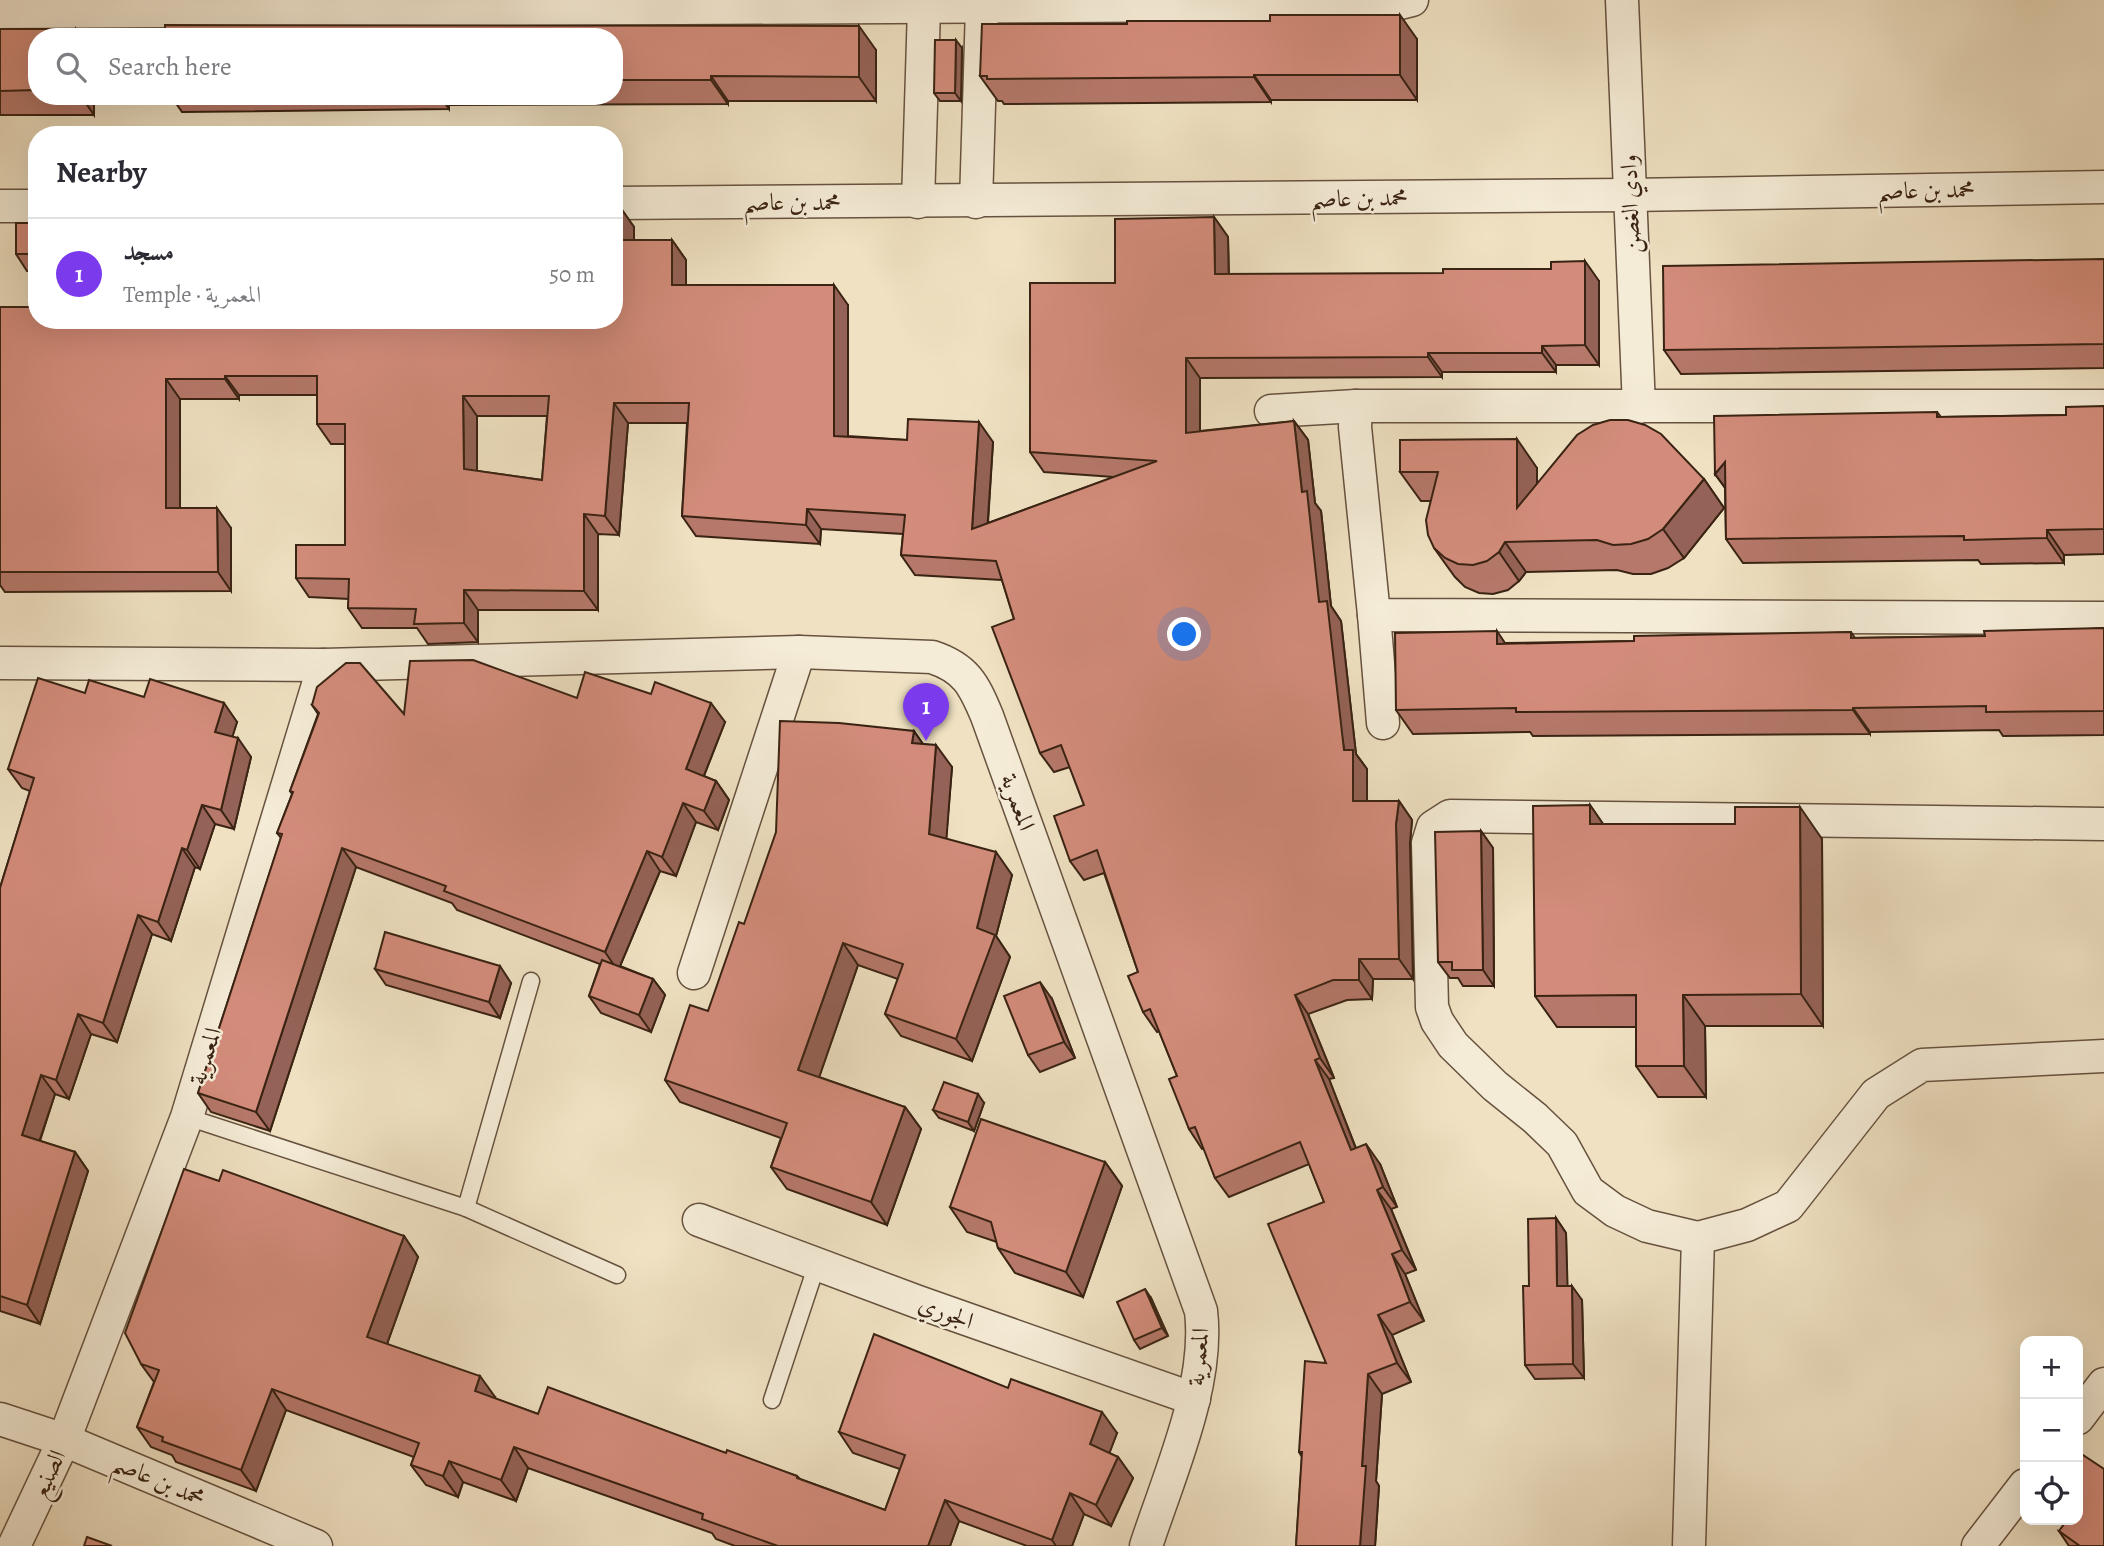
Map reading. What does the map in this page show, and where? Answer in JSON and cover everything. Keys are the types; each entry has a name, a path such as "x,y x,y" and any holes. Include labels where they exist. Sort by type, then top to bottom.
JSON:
{"street":[{"path":"0,12 681,4 982,8 1186,3 1396,4 1412,0"},
{"name":"وادي الغصن","path":"1622,0 1639,407"},
{"path":"918,202 924,8"},
{"path":"976,202 982,8"},
{"name":"محمد بن عاصم","path":"623,203 1630,195 2104,187"},
{"path":"0,206 28,206"},
{"path":"1356,406 1357,454 1383,723"},
{"path":"1271,411 1356,406 2104,406"},
{"path":"1374,615 2104,618"},
{"path":"694,973 799,652"},
{"name":"المعمرية","path":"0,663 324,665 799,652 932,657 950,663 966,676 976,692 1201,1311 1204,1336 1194,1399 1146,1546"},
{"name":"المعمرية","path":"64,1440 187,1117 324,665"},
{"path":"2104,824 1450,816 1433,827 1428,843 1433,1007 1437,1020 1453,1045 1495,1086 1562,1144 1588,1191 1615,1211 1647,1227 1698,1238 1747,1225 1788,1206 1876,1094 1922,1065 2104,1056"},
{"name":"الجوري","path":"699,1220 817,1265 1194,1399"},
{"path":"1689,1546 1698,1238"},
{"path":"2083,1411 2104,1384"},
{"name":"محمد بن عاصم","path":"0,1419 64,1440 316,1546"},
{"name":"الصنيع","path":"15,1546 64,1440"},
{"path":"1978,1546 2020,1491"}],"lane":[{"path":"466,1208 531,981"},
{"path":"187,1117 466,1208 617,1275"},
{"path":"772,1400 817,1265"}],"building":[{"path":"1270,15 1400,15 1400,75 987,79 987,76 980,76 982,24 1270,21"},
{"path":"165,25 859,26 859,77 711,76 711,80 623,80 623,28 165,28"},
{"path":"0,29 28,29 28,90 0,91"},
{"path":"935,40 956,40 955,93 934,93"},
{"path":"1214,217 1215,274 1443,273 1443,269 1551,269 1551,262 1585,261 1585,345 1542,346 1542,353 1428,353 1428,357 1186,358 1186,433 1294,421 1302,492 1307,491 1319,602 1327,601 1344,750 1353,750 1353,801 1399,801 1396,824 1399,959 1359,959 1359,980 1333,980 1295,995 1320,1058 1315,1060 1351,1150 1366,1144 1383,1187 1377,1190 1402,1250 1392,1254 1410,1302 1378,1315 1397,1363 1368,1374 1362,1466 1366,1466 1360,1546 1296,1546 1305,1361 1326,1363 1268,1224 1324,1202 1300,1142 1215,1178 1195,1127 1189,1129 1169,1079 1177,1076 1150,1009 1143,1012 1128,976 1138,972 1097,850 1070,861 1054,816 1084,805 1061,745 1040,753 992,627 1014,619 996,561 901,555 905,515 807,509 806,525 682,516 689,403 614,403 605,516 584,514 584,591 464,590 464,623 414,624 416,609 348,608 349,579 296,578 296,545 345,545 345,424 317,424 317,376 225,376 225,379 166,379 166,508 217,508 218,572 0,572 0,307 28,307 28,329 623,329 623,240 672,240 672,285 834,285 834,436 907,440 908,419 979,422 972,529 1157,461 1030,452 1030,283 1115,283 1115,219","holes":["463,396 549,396 542,480 464,469"]},
{"path":"16,223 28,223 28,254 16,254"},
{"path":"2104,259 2104,344 1664,350 1663,266"},
{"path":"2104,406 2104,529 2047,530 2047,538 1964,540 1964,536 1726,539 1725,462 1715,474 1714,416 1937,412 1937,417 2066,415 2066,407"},
{"path":"1610,420 1628,420 1661,434 1704,479 1663,529 1648,539 1631,544 1613,545 1597,540 1505,542 1499,552 1487,561 1473,565 1458,564 1445,558 1434,548 1428,535 1426,520 1438,472 1400,472 1400,440 1517,439 1517,508 1577,435 1593,425"},
{"path":"2104,628 2104,711 1986,712 1986,706 1853,710 1396,710 1395,633 1497,631 1497,644 1634,641 1634,636 1851,632 1851,638 1985,636 1984,631"},
{"path":"473,660 577,698 585,672 651,694 655,682 711,703 686,769 716,781 704,811 683,803 662,857 647,851 605,952 444,891 446,886 342,848 256,1112 198,1093 282,834 277,833 293,792 290,791 319,713 312,705 317,687 346,663 360,663 404,714 410,661"},
{"path":"38,678 85,693 89,680 144,697 150,679 224,703 215,732 238,738 221,810 202,805 187,850 182,848 158,922 138,915 103,1023 78,1014 56,1080 41,1075 22,1135 75,1152 27,1305 0,1296 0,888 34,778 8,769"},
{"path":"780,721 839,723 914,731 912,743 936,745 929,834 996,852 977,928 995,935 956,1039 885,1014 903,964 843,943 798,1070 905,1107 871,1202 771,1167 787,1123 665,1080 690,1005 708,1011 739,922 744,924 776,832"},
{"path":"1590,805 1590,824 1735,824 1735,807 1800,807 1801,994 1683,995 1684,1066 1636,1066 1636,995 1535,996 1533,806"},
{"path":"1481,831 1483,970 1452,970 1452,962 1438,962 1435,832"},
{"path":"385,932 500,966 489,1002 375,969"},
{"path":"602,960 653,979 639,1015 589,996"},
{"path":"1040,982 1064,1042 1028,1055 1004,996"},
{"path":"944,1082 978,1094 968,1122 933,1110"},
{"path":"981,1119 1105,1162 1066,1272 998,1248 991,1222 950,1207"},
{"path":"184,1169 219,1181 223,1170 404,1236 367,1337 480,1376 475,1391 538,1414 548,1387 726,1453 727,1450 885,1510 905,1455 839,1432 874,1334 1008,1388 1011,1379 1102,1412 1090,1444 1118,1457 1096,1505 1070,1493 1052,1540 945,1500 928,1546 778,1546 702,1519 703,1514 514,1447 501,1480 449,1461 443,1476 411,1465 419,1443 272,1389 241,1470 162,1441 163,1437 137,1427 159,1370 141,1364 125,1333"},
{"path":"1556,1218 1557,1286 1572,1286 1573,1364 1525,1365 1523,1286 1529,1286 1528,1219"},
{"path":"1145,1289 1162,1328 1134,1340 1117,1302"},
{"path":"2083,1455 2104,1469 2104,1546 2080,1546 2059,1531 2063,1525 2083,1525"},
{"path":"87,1537 112,1546 84,1546"}],"place":[{"name":"مسجد","path":"926,741"}]}
